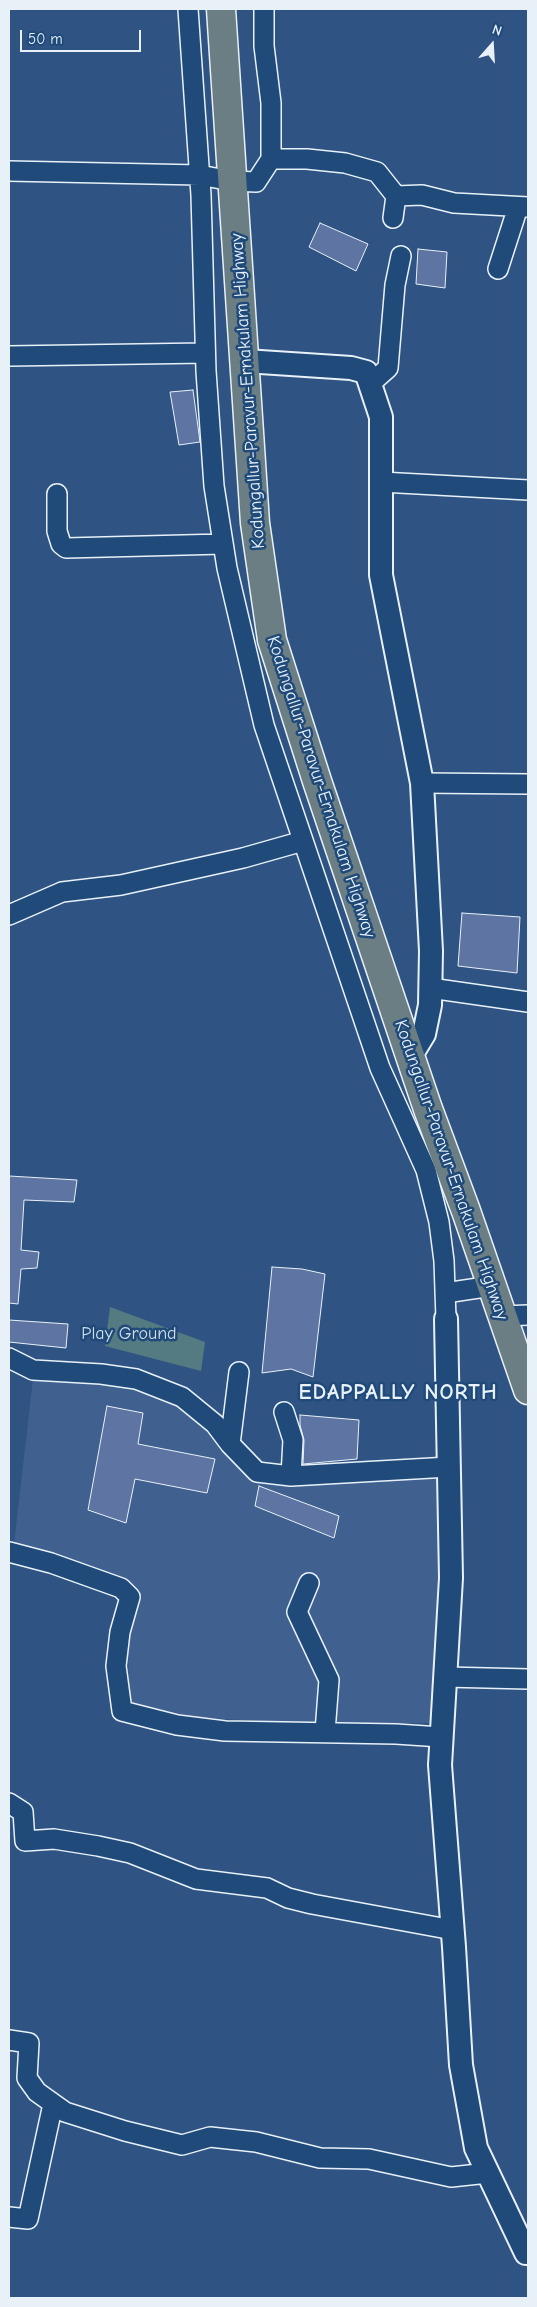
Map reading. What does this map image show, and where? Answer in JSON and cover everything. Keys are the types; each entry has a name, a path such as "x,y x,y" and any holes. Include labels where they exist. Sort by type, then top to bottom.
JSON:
{"highway":[{"name":"Kodungallur-Paravur-Ernakulam Highway","path":"221,9 255,523 272,640 317,781 410,1057 438,1168 492,1286 515,1316 528,1390"}],"street":[{"path":"188,9 199,175 205,353 214,486 223,544 264,725 380,1068 438,1168 439,1222 444,1261 446,1318 451,1578 440,1765 461,2065 476,2148 526,2253 528,2253"},
{"path":"9,171 199,175 232,181 256,182 271,159 271,103 264,46 264,9"},
{"path":"271,159 306,159 345,163 377,172 396,196 393,218"},
{"path":"396,196 422,196 454,203 523,207 498,269"},
{"path":"370,384 388,368 395,285 401,256"},
{"path":"9,356 205,353"},
{"path":"245,362 351,368 366,372 381,417 381,575 422,783 430,951 430,1005 424,1034 410,1057"},
{"path":"381,482 528,490"},
{"path":"57,494 57,531 61,544 66,548 223,544"},
{"path":"422,783 528,784"},
{"path":"9,915 62,892 121,885 243,858 303,842"},
{"path":"430,988 528,1002"},
{"path":"445,1294 492,1286"},
{"path":"9,1358 32,1370 101,1374 136,1379 182,1397 215,1424 230,1444 257,1472 291,1476 449,1467"},
{"path":"230,1444 239,1372"},
{"path":"284,1412 293,1440 291,1476"},
{"path":"9,1552 51,1563 121,1588 130,1597 120,1632 116,1666 122,1711 177,1725 225,1730 442,1737"},
{"path":"309,1583 298,1612 329,1680 325,1732"},
{"path":"445,1676 528,1679"},
{"path":"9,1803 22,1812 25,1841 54,1839 98,1846 130,1853 196,1879 267,1888 288,1898 304,1902 453,1930"},
{"path":"9,2040 29,2043 26,2078 37,2092 65,2112 125,2131 182,2145 210,2137 256,2142 320,2158 369,2159 451,2176 488,2173"},
{"path":"9,2217 28,2219 53,2104"}],"shaded area":[{"path":"33,1379 133,1387 178,1403 210,1426 256,1477 442,1474 443,1577 432,1723 312,1724 173,1716 129,1705 128,1636 142,1597 112,1576 14,1545"}],"green space":[{"name":"Play Ground","path":"110,1307 205,1342 201,1371 105,1346"}],"building":[{"path":"320,223 368,244 356,271 309,247"},
{"path":"418,249 447,252 445,288 416,284"},
{"path":"193,390 200,442 179,445 170,392"},
{"path":"462,913 520,917 517,973 458,966"},
{"path":"9,1176 77,1180 74,1202 24,1200 21,1250 39,1252 37,1268 21,1269 18,1304 9,1303"},
{"path":"272,1267 302,1269 325,1274 313,1377 291,1369 262,1373"},
{"path":"9,1320 68,1324 66,1348 9,1342"},
{"path":"107,1406 143,1413 138,1444 215,1459 207,1493 135,1479 126,1523 88,1510"},
{"path":"300,1415 359,1420 357,1459 303,1464 304,1440 300,1425"},
{"path":"259,1486 339,1516 334,1538 255,1506"}],"district":[{"name":"EDAPPALLY NORTH","path":"398,1393"}]}
